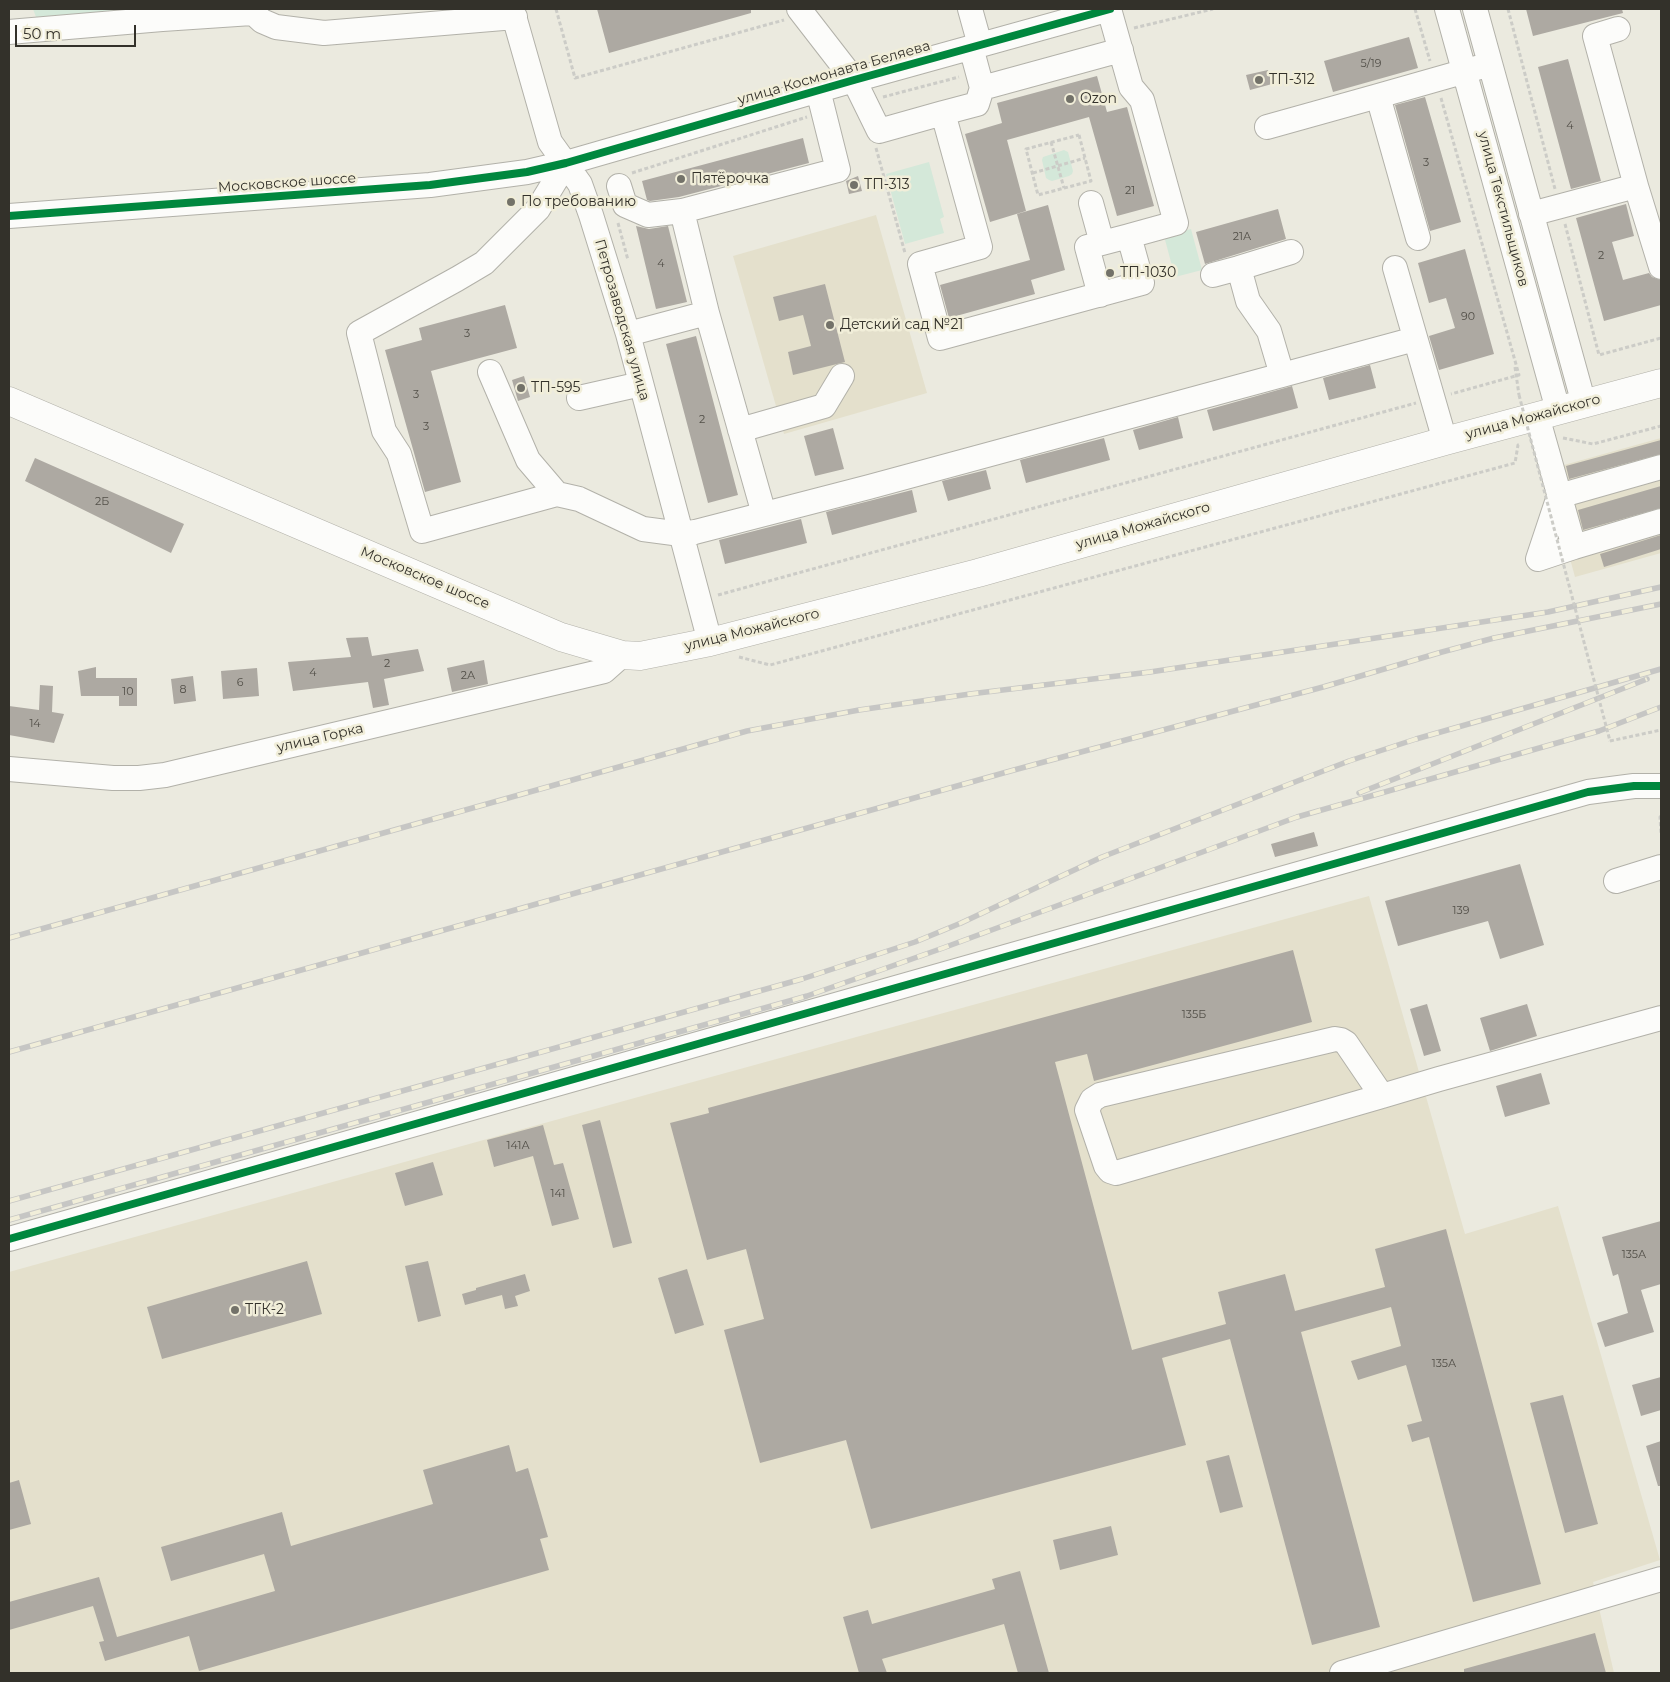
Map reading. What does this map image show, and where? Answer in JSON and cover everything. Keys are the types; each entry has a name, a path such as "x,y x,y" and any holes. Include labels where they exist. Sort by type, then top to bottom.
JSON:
{"main road":[{"name":"улица Можайского","path":"622,655 640,656 721,649 978,573 1445,441 1555,417 1661,383"},
{"name":"Московское шоссе","path":"9,401 562,637 622,655"}],"street":[{"path":"801,12 854,80 880,131 977,104 980,80 970,9"},
{"path":"1100,294 1087,248 1176,223 1142,100 1131,87 1109,9"},
{"name":"улица Космонавта Беляева","path":"566,163 820,101 854,80 1109,9"},
{"name":"улица Текстильщиков","path":"1447,9 1555,417"},
{"name":"улица Текстильщиков","path":"1475,9 1492,64 1531,214 1555,417"},
{"path":"9,32 156,14 251,11 262,21 276,27 324,33 514,13"},
{"name":"Петрозаводская улица","path":"514,13 550,142 580,184 628,334 681,534 721,649"},
{"path":"1618,29 1595,36 1636,186 1661,266"},
{"path":"980,80 1118,41"},
{"path":"1267,127 1492,64"},
{"path":"1378,96 1418,238"},
{"path":"623,180 625,205 648,215 682,211 838,170 820,101"},
{"path":"943,113 980,247 920,264 940,338 1142,283 1129,236"},
{"path":"566,163 538,209 484,263 359,333 384,431 399,454 422,531 557,494 579,499 643,529 681,534 869,487 1415,339"},
{"name":"Московское шоссе","path":"9,216 430,185 527,172 566,163"},
{"path":"1531,214 1636,186"},
{"path":"1091,203 1102,243"},
{"path":"682,211 707,314 764,514"},
{"path":"1213,274 1291,252"},
{"path":"1239,268 1248,302 1269,331 1282,375"},
{"path":"1395,268 1445,441"},
{"path":"628,334 707,314"},
{"path":"490,372 528,460 557,494"},
{"path":"740,430 824,406 842,376"},
{"path":"579,398 641,384"},
{"path":"1555,417 1560,496 1574,547"},
{"path":"1560,496 1661,467"},
{"path":"1560,496 1538,559 1661,521"},
{"name":"улица Горка","path":"9,770 113,778 165,775 604,672 622,655"},
{"path":"9,1239 1588,792 1634,786 1661,786"},
{"path":"1616,881 1661,867"},
{"path":"1382,1096 1346,1043 1335,1039 1100,1095 1092,1100 1087,1110 1106,1166 1110,1171 1116,1173 1382,1096 1439,1079 1661,1018"},
{"path":"1342,1673 1661,1580"}],"path":[{"path":"556,9 575,78 801,12"},
{"path":"1118,41 1213,9"},
{"path":"714,596 1519,375 1415,9"},
{"path":"1508,9 1599,355 1661,338"},
{"path":"864,102 980,80"},
{"path":"623,180 820,101"},
{"path":"880,131 872,133 906,257"},
{"path":"1079,135 1091,181 1038,195 1026,149 1051,142 1079,135"},
{"path":"1051,142 1064,188"},
{"path":"1032,173 1085,158"},
{"path":"617,218 628,264"},
{"path":"1513,354 1519,395 1610,741 1661,730"},
{"path":"1555,417 1552,436 1593,444 1661,426"},
{"path":"721,649 770,665 1515,463 1518,445 1555,417"},
{"path":"1661,816 1661,832"}],"shaded area":[{"name":"Детский сад №21","path":"876,215 927,393 784,434 733,256"},
{"path":"1661,438 1661,553 1575,577 1546,470"},
{"path":"1369,896 1465,1234 1558,1206 1660,1560 1593,1582 1614,1673 9,1673 9,1272"}],"green space":[{"path":"33,9 125,9 121,11 36,17"},
{"path":"1064,150 1068,152 1073,171 1072,174 1052,181 1049,180 1046,178 1043,157"},
{"path":"929,162 944,217 940,219 944,233 905,244 886,174"},
{"path":"1191,229 1202,270 1175,277 1164,236"}],"building":[{"path":"597,9 751,9 751,13 609,53"},
{"path":"1526,9 1622,9 1623,13 1533,36"},
{"path":"1409,37 1418,68 1333,92 1324,61"},
{"path":"1568,59 1601,181 1571,189 1538,67"},
{"name":"ТП-312","path":"1268,70 1272,84 1250,90 1246,75"},
{"path":"1097,76 1107,112 1127,107 1154,206 1117,216 1089,117 1007,140 1026,211 990,222 965,134 1002,123 997,103"},
{"path":"1425,97 1461,222 1430,231 1395,105"},
{"path":"803,138 809,163 679,197 647,200 642,181"},
{"name":"ТП-313","path":"858,176 862,191 849,194 846,181"},
{"path":"1626,204 1634,236 1612,242 1623,280 1649,273 1652,277 1661,280 1661,305 1604,321 1576,218"},
{"path":"1048,205 1065,270 1031,280 1035,294 949,318 940,285 1030,260 1017,214"},
{"path":"1278,209 1286,239 1205,264 1196,232"},
{"path":"636,226 649,229 668,226 687,302 656,309"},
{"path":"1465,249 1494,354 1439,370 1429,336 1455,328 1446,298 1429,303 1418,263"},
{"path":"825,284 845,362 793,375 788,352 811,346 803,315 779,321 773,297"},
{"path":"505,305 517,348 431,371 461,482 425,492 385,350 422,340 419,328"},
{"path":"696,336 738,495 708,503 666,344"},
{"path":"1370,365 1376,388 1329,400 1323,378"},
{"name":"ТП-595","path":"524,376 530,397 518,401 512,380"},
{"path":"1292,386 1298,408 1213,431 1207,410"},
{"path":"1178,417 1183,438 1139,450 1133,430"},
{"path":"833,428 844,469 815,476 804,436"},
{"path":"1104,438 1110,460 1026,483 1020,460"},
{"path":"1661,440 1661,454 1569,479 1566,466"},
{"path":"35,458 184,524 171,553 25,481"},
{"path":"986,470 991,489 948,501 942,481"},
{"path":"1661,486 1661,508 1583,530 1578,510"},
{"path":"912,490 917,512 832,535 826,512"},
{"path":"801,519 807,543 725,564 719,540"},
{"path":"1661,535 1661,549 1604,567 1600,554"},
{"path":"368,637 372,656 418,649 424,671 384,679 389,705 373,708 368,682 293,691 288,662 351,657 346,638"},
{"path":"484,660 488,684 452,692 447,668"},
{"path":"96,667 96,678 137,678 137,706 119,706 119,696 81,696 78,671"},
{"path":"257,668 259,696 223,699 221,671"},
{"path":"193,676 196,701 174,704 171,679"},
{"path":"40,685 53,686 52,712 64,714 54,743 9,735 9,706 39,710"},
{"path":"1314,832 1318,846 1275,857 1271,844"},
{"path":"1520,864 1544,945 1500,959 1488,921 1398,946 1385,901"},
{"path":"1293,950 1312,1022 1094,1081 1087,1054 1055,1062 1132,1350 1226,1324 1218,1292 1285,1274 1295,1311 1385,1287 1375,1249 1446,1229 1541,1584 1473,1602 1429,1437 1412,1442 1407,1425 1422,1421 1406,1365 1358,1380 1351,1361 1401,1346 1391,1307 1301,1332 1380,1627 1312,1645 1230,1339 1162,1358 1186,1445 871,1529 846,1440 760,1463 724,1330 764,1319 746,1249 707,1260 670,1123 709,1113 708,1108"},
{"path":"1427,1004 1441,1051 1424,1056 1410,1009"},
{"path":"1527,1004 1537,1036 1490,1051 1480,1018"},
{"path":"1541,1073 1550,1104 1505,1117 1496,1086"},
{"path":"600,1120 632,1243 613,1248 582,1125"},
{"path":"543,1125 554,1165 563,1163 579,1219 552,1226 533,1156 494,1167 487,1140"},
{"path":"433,1162 443,1195 405,1206 395,1173"},
{"path":"1661,1221 1661,1284 1641,1290 1654,1332 1605,1347 1597,1323 1628,1313 1618,1274 1613,1276 1602,1237"},
{"name":"ТГК-2","path":"307,1261 322,1314 162,1359 147,1307"},
{"path":"428,1261 441,1316 418,1322 405,1266"},
{"path":"687,1269 704,1325 675,1334 658,1278"},
{"path":"525,1274 530,1291 515,1296 518,1306 505,1309 502,1295 465,1305 462,1294"},
{"path":"1661,1377 1661,1410 1641,1416 1632,1385"},
{"path":"1563,1395 1598,1524 1565,1533 1530,1403"},
{"path":"1661,1441 1661,1486 1658,1486 1646,1446"},
{"path":"509,1445 516,1472 528,1468 548,1537 540,1539 549,1570 199,1671 189,1636 105,1661 99,1642 104,1641 93,1606 9,1630 9,1602 99,1577 117,1637 275,1591 264,1554 171,1581 161,1547 282,1512 291,1546 433,1504 423,1470"},
{"path":"1229,1455 1243,1507 1220,1513 1206,1461"},
{"path":"19,1480 31,1524 9,1530 9,1483"},
{"path":"1111,1526 1118,1555 1060,1570 1053,1540"},
{"path":"1020,1571 1049,1673 1018,1673 1004,1624 882,1659 887,1673 859,1673 843,1617 868,1610 872,1624 995,1589 992,1579"},
{"path":"1595,1633 1606,1673 1464,1673 1464,1669"}],"railway":[{"path":"9,938 747,731 859,710 1150,672 1548,612 1661,587"},
{"path":"9,1052 1014,770 1323,687 1442,652 1494,638 1661,604"},
{"path":"9,1201 802,979 915,942 961,923 1102,857 1349,761 1416,739 1661,669"},
{"path":"1359,793 1647,679"},
{"path":"9,1220 807,996 943,948 1297,817 1599,731 1661,707"}],"cycle path":[{"path":"9,216 430,185 527,172 566,163 1110,9"},
{"path":"9,1239 1588,792 1634,786 1661,786"}],"place":[{"name":"ТП-312","path":"1259,80"},
{"name":"Ozon","path":"1070,99"},
{"name":"Пятёрочка","path":"681,179"},
{"name":"ТП-313","path":"854,185"},
{"name":"По требованию","path":"511,202"},
{"name":"ТП-1030","path":"1110,273"},
{"name":"Детский сад №21","path":"830,325"},
{"name":"ТП-595","path":"521,388"},
{"name":"ТГК-2","path":"235,1310"}]}
